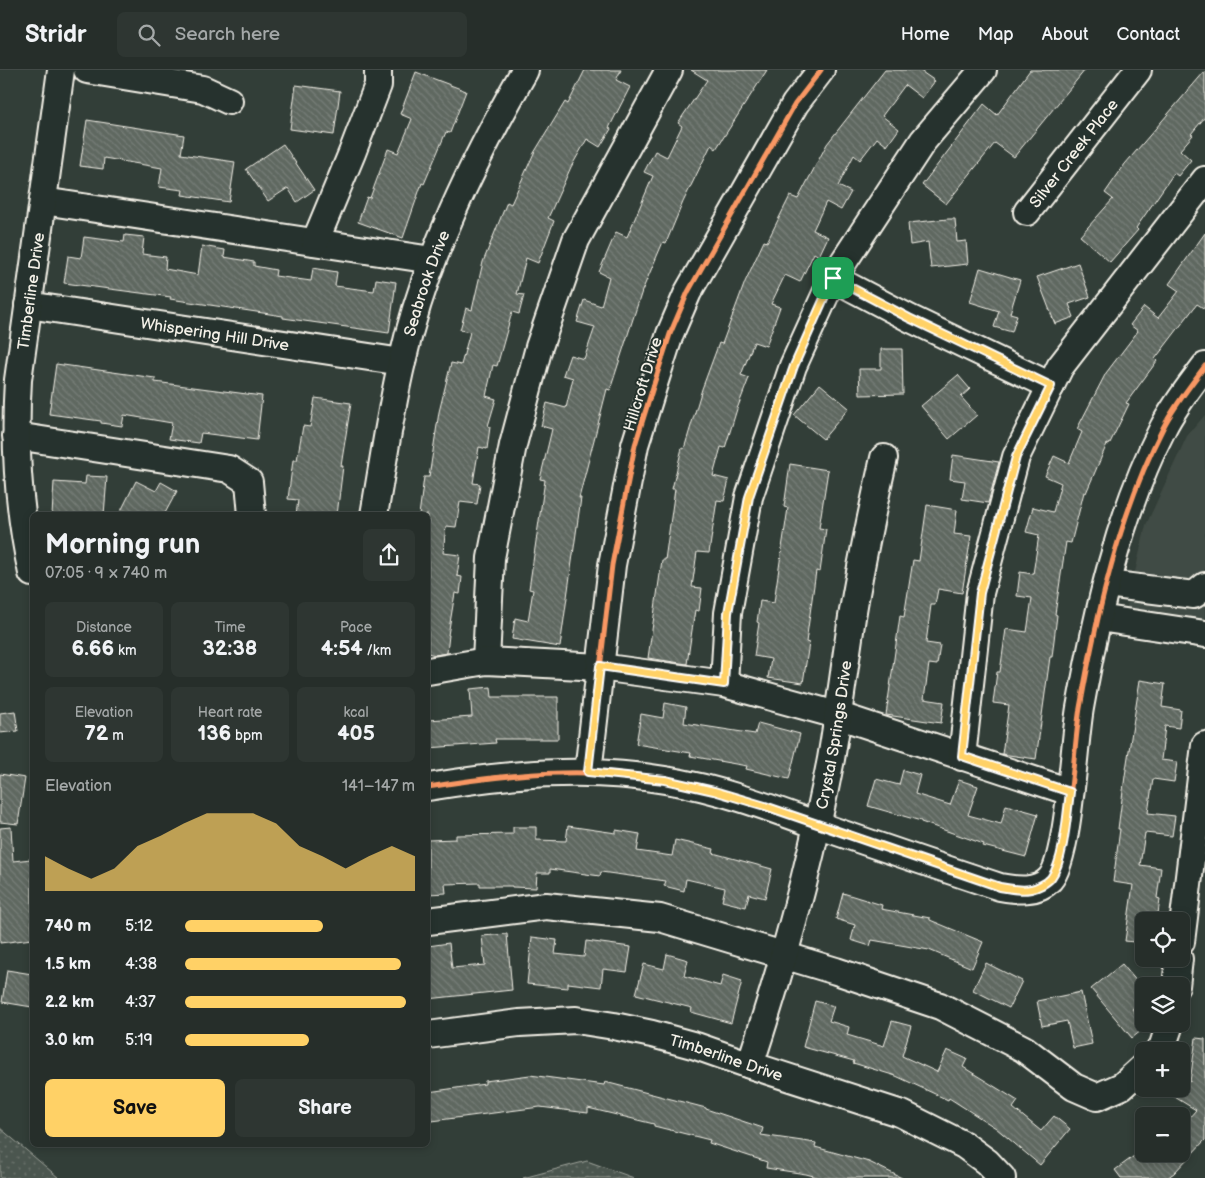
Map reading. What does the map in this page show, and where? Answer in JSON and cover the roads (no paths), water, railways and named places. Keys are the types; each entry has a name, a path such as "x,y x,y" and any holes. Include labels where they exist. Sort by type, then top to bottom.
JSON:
{"street":[{"name":"Timberline Drive","path":"30,563 20,503 16,436 18,380 62,70"},
{"path":"87,70 184,78 229,101"},
{"path":"315,242 378,85 378,70"},
{"name":"Seabrook Drive","path":"375,512 402,362 432,260 468,177 526,70"},
{"path":"486,661 491,558 514,444 539,347 576,240 669,70"},
{"name":"Hillcroft Drive","path":"588,772 612,565 636,445 670,334 688,292 790,112 821,70"},
{"path":"724,684 728,613 749,497 794,366 833,278 923,141 983,70"},
{"name":"Silver Creek Place","path":"1027,212 1138,70"},
{"path":"962,756 980,593 1016,457 1060,367 1205,180"},
{"path":"43,201 432,260"},
{"path":"833,278 909,318 1051,386"},
{"name":"Whispering Hill Drive","path":"28,305 402,362"},
{"path":"430,787 532,773 588,772 665,780 765,806 1000,887 1017,890 1032,889 1051,878 1063,844 1080,708 1099,618 1121,530 1142,471 1164,427 1201,382"},
{"path":"16,436 228,469 249,482 252,512"},
{"name":"Crystal Springs Drive","path":"750,1065 785,956 817,825 831,758 865,543 884,458"},
{"path":"1107,584 1194,595 1205,586"},
{"path":"1099,618 1205,634"},
{"path":"430,671 486,661 600,666 724,684 837,715 1070,792"},
{"path":"1185,912 1205,745"},
{"path":"430,921 546,906 660,918 940,1006 1024,1049 1074,1087 1097,1097 1122,1086 1135,1074"},
{"name":"Timberline Drive","path":"430,1035 519,1023 576,1020 652,1034 696,1046 902,1114 964,1145 987,1162 1002,1178"}]}
